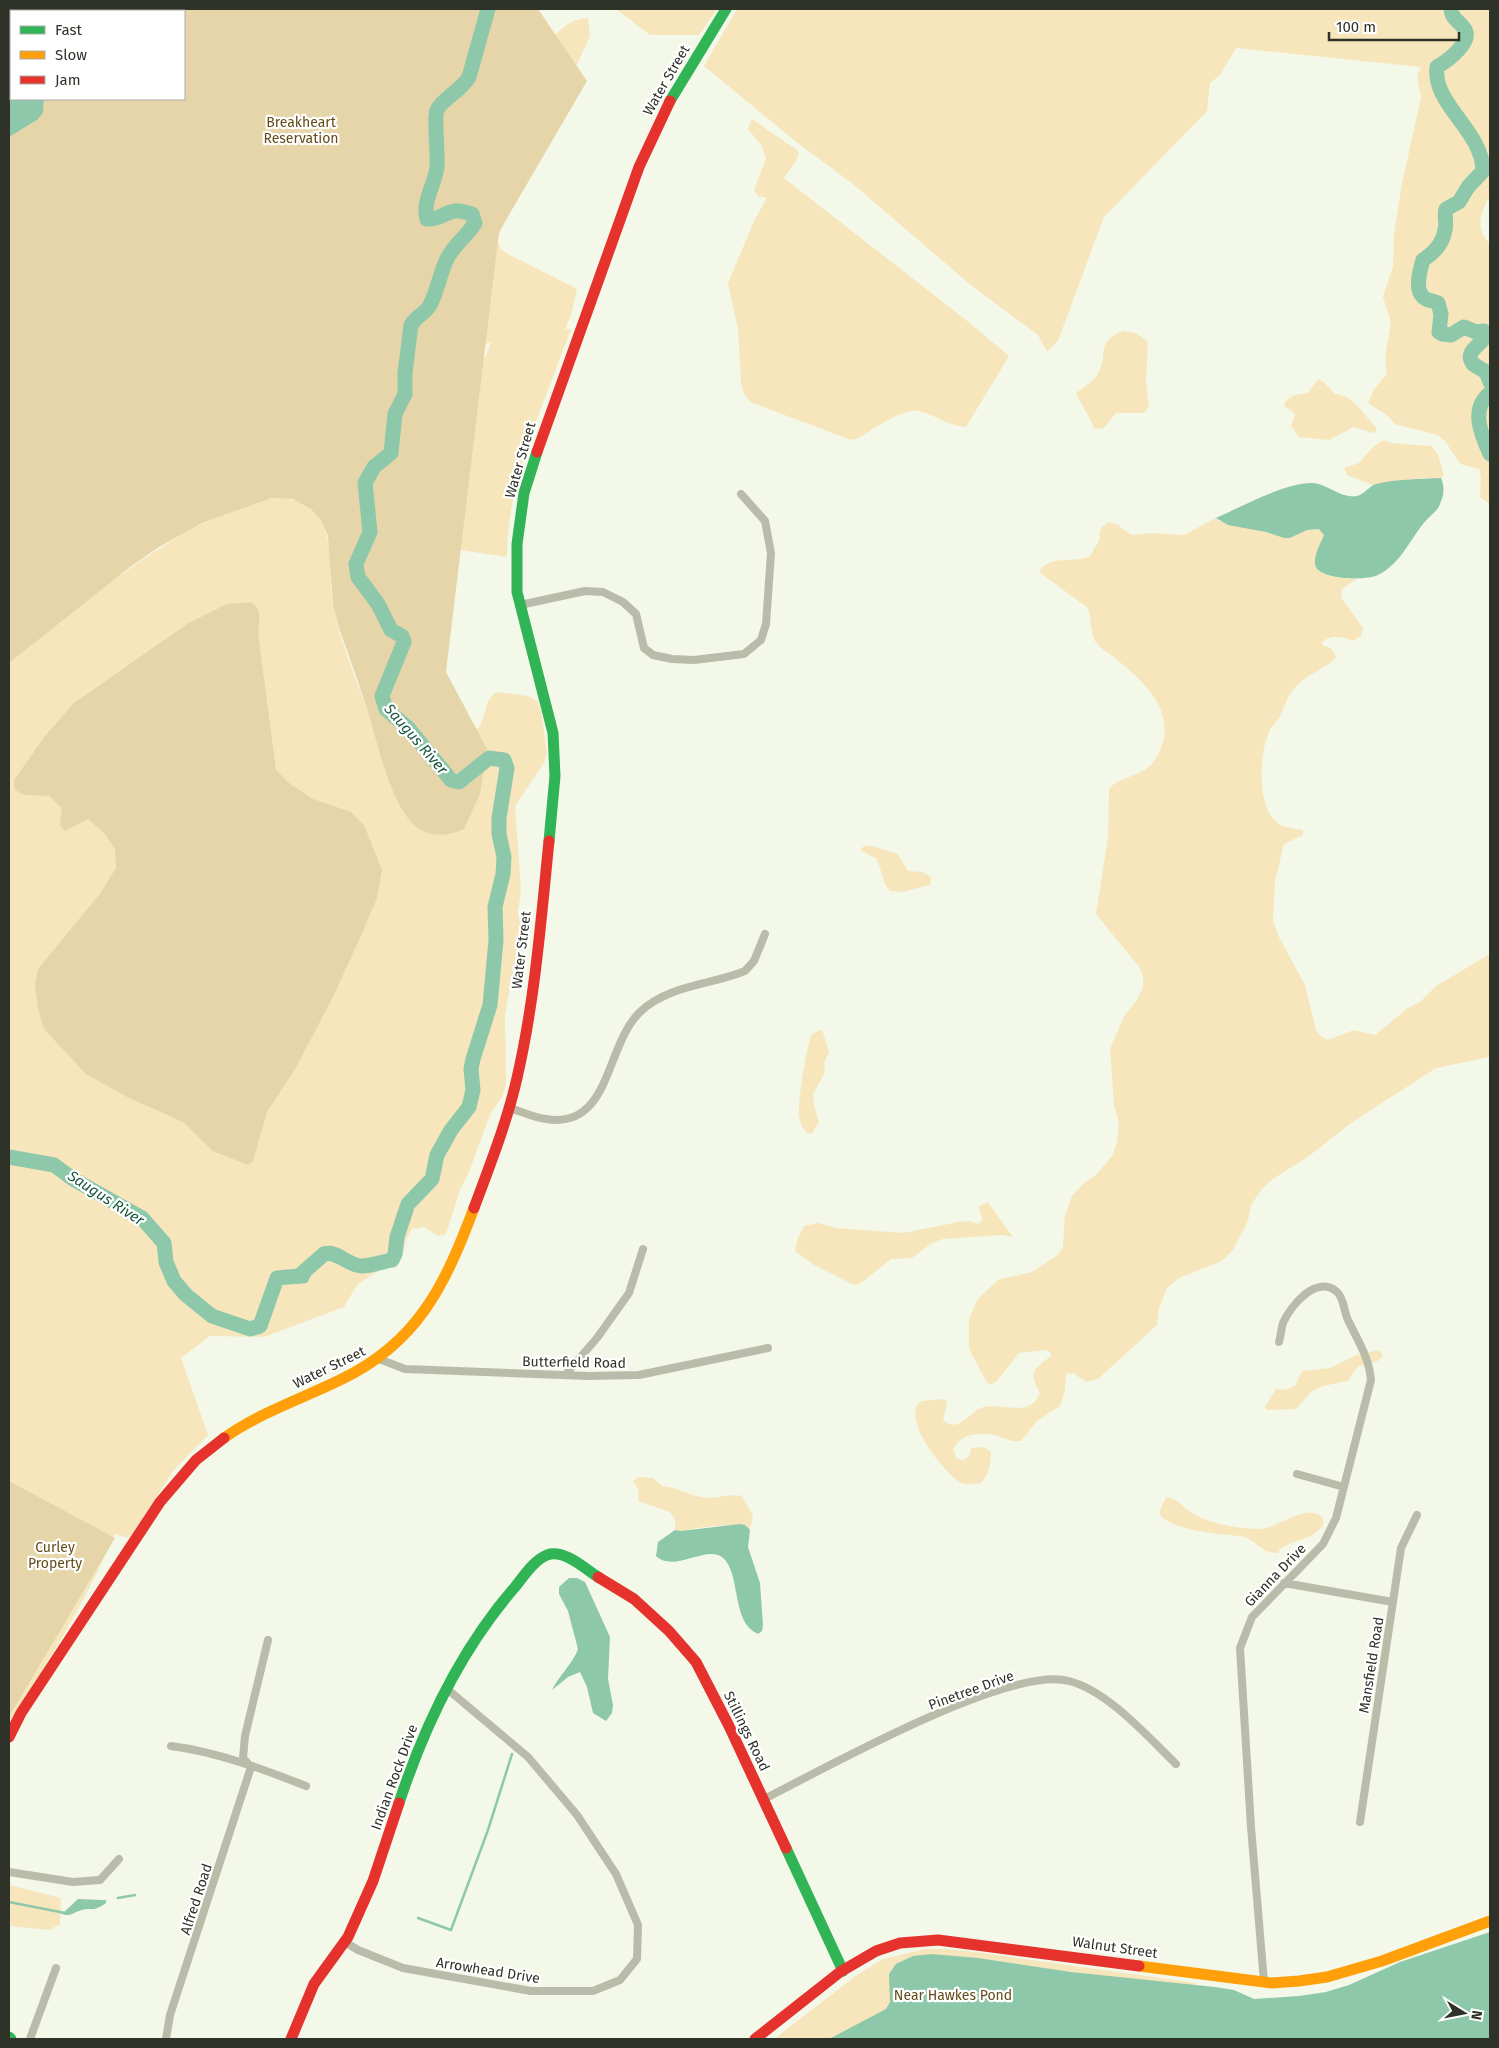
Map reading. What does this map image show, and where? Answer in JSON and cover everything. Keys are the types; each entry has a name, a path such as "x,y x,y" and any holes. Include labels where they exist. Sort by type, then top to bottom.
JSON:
{"main road":[{"name":"Water Street","path":"9,1737 22,1713 153,1512 188,1467 212,1445 246,1423 342,1380 394,1347 417,1322 440,1289 470,1217 510,1108 521,1061 555,776 553,733 517,592 516,544 522,502 546,424 639,168 662,115 726,9"},
{"name":"Indian Rock Drive","path":"291,2039 314,1984 345,1942 373,1881 404,1787 446,1688 461,1660 497,1607 533,1565 548,1555 561,1554"},
{"name":"Stillings Road","path":"561,1554 634,1599 670,1631 696,1662 764,1799 843,1971"},
{"name":"Walnut Street","path":"755,2039 843,1971 864,1958 896,1944 938,1940 1264,1982 1301,1983 1336,1974 1490,1921"}],"street":[{"path":"520,605 585,591 603,592 623,602 636,614 644,648 653,655 672,659 694,660 744,654 761,640 766,624 771,553 765,521 741,494"},
{"path":"510,1108 546,1120 569,1119 591,1107 606,1079 622,1036 640,1012 662,997 745,971 754,961 765,934"},
{"path":"565,1375 597,1338 629,1293 643,1249"},
{"name":"Gianna Drive","path":"1264,1982 1251,1827 1240,1648 1252,1617 1323,1544 1336,1518 1371,1380 1367,1358 1347,1320 1339,1294 1328,1286 1320,1286 1309,1291 1283,1324 1280,1342"},
{"name":"Butterfield Road","path":"378,1358 405,1369 639,1376 768,1348"},
{"path":"1297,1474 1344,1487"},
{"name":"Mansfield Road","path":"1360,1822 1401,1548 1417,1515"},
{"path":"1284,1583 1393,1602"},
{"path":"251,1767 243,1758 245,1736 268,1640"},
{"name":"Pinetree Drive","path":"764,1799 897,1731 1016,1686 1056,1678 1083,1686 1107,1700 1176,1764"},
{"name":"Arrowhead Drive","path":"345,1942 358,1950 403,1968 531,1991 593,1991 620,1980 636,1959 638,1925 616,1874 577,1815 528,1757 446,1688"},
{"path":"171,1746 198,1750 306,1786"},
{"name":"Alfred Road","path":"166,2039 170,2015 251,1767"},
{"path":"9,1872 73,1882 100,1880 119,1859"},
{"path":"30,2039 56,1968"}],"green space":[{"name":"Breakheart Reservation","path":"9,9 537,9 540,51 561,29 573,21 588,18 590,36 497,239 501,249 508,254 577,289 572,312 565,329 571,329 539,413 520,470 513,498 507,557 460,550 432,654 475,731 482,722 489,700 497,692 528,696 537,701 541,710 547,752 544,763 515,806 521,890 518,912 521,930 505,1014 506,1085 502,1097 490,1115 469,1172 460,1190 446,1234 438,1236 424,1227 412,1229 407,1238 399,1264 395,1268 384,1267 357,1285 344,1307 264,1337 210,1336 181,1358 208,1435 174,1470 129,1538 115,1534 79,1607 9,1724 9,663 115,579 164,546 213,518 258,501 296,500 321,520 325,530 330,551 332,595 336,619 367,710 377,670 311,485 9,547","holes":["491,342 486,356 478,364 485,344"]},
{"name":"Breakheart Reservation","path":"9,9 538,9 587,81 499,232 446,672 487,749 480,794 464,829 444,835 423,831 411,822 396,799 385,770 333,605 328,536 321,520 311,509 293,499 272,498 204,522 159,547 130,567 9,663 9,137 34,122 43,113 44,100 185,100 185,10 10,10 9,77"},
{"path":"616,9 717,9 699,35 650,35"},
{"path":"737,9 1490,9 1490,196 1482,214 1481,226 1485,238 1490,244 1490,504 1480,497 1481,477 1479,469 1460,464 1445,441 1437,435 1395,424 1388,416 1368,403 1374,389 1387,374 1385,357 1391,323 1383,297 1393,266 1394,234 1402,183 1421,98 1417,75 1421,67 1236,48 1219,76 1210,83 1207,111 1104,217 1058,341 1047,352 1038,335 972,286 853,184 795,141 704,66"},
{"path":"752,119 797,150 799,154 796,161 784,178 971,324 1009,356 966,427 952,424 925,413 911,411 896,416 858,438 851,440 750,402 744,394 741,384 738,329 728,283 755,219 767,198 758,196 754,190 766,159 762,146 748,129"},
{"path":"1123,331 1136,333 1148,342 1146,381 1149,407 1144,413 1116,413 1104,428 1095,429 1076,393 1099,372 1104,348 1109,339"},
{"path":"1318,379 1325,383 1335,394 1342,395 1353,402 1376,427 1376,432 1373,433 1354,427 1329,440 1299,437 1291,426 1295,414 1284,406 1285,402 1290,397 1308,393"},
{"path":"1384,440 1391,443 1432,446 1438,455 1444,475 1441,478 1409,479 1373,485 1347,475 1344,468 1359,463 1374,446"},
{"path":"1216,518 1219,521 1290,538 1307,530 1319,529 1324,535 1316,559 1316,566 1324,573 1356,579 1342,589 1341,597 1363,628 1361,636 1353,641 1341,637 1333,637 1322,643 1324,646 1331,648 1336,657 1293,689 1267,737 1262,762 1262,789 1268,812 1280,825 1303,830 1303,835 1284,844 1275,881 1273,921 1279,937 1305,985 1316,1030 1320,1036 1328,1040 1354,1030 1375,1035 1408,1008 1420,1002 1436,986 1490,954 1490,1057 1436,1068 1351,1123 1309,1156 1273,1179 1262,1189 1251,1205 1248,1221 1233,1250 1222,1261 1179,1278 1167,1288 1159,1308 1157,1325 1098,1379 1086,1382 1073,1373 1066,1374 1065,1390 1060,1406 1037,1421 1021,1441 983,1434 963,1438 953,1449 957,1459 964,1460 970,1455 971,1448 985,1447 991,1452 991,1460 986,1476 981,1483 963,1484 951,1475 925,1442 915,1418 916,1408 922,1401 945,1399 947,1403 943,1420 954,1425 984,1407 1016,1408 1030,1405 1036,1401 1040,1393 1034,1380 1034,1371 1051,1356 1051,1353 1046,1350 1019,1353 997,1381 991,1384 987,1383 969,1349 969,1318 978,1299 998,1280 1032,1272 1058,1255 1063,1247 1065,1215 1072,1196 1083,1184 1096,1175 1112,1156 1117,1143 1119,1124 1114,1105 1110,1049 1124,1016 1137,1000 1143,987 1143,977 1140,968 1096,914 1108,838 1109,790 1117,782 1145,770 1151,765 1162,744 1165,729 1163,715 1149,690 1127,668 1095,641 1088,608 1039,572 1043,566 1055,561 1090,556 1100,539 1101,528 1109,522 1118,525 1131,535 1152,533 1184,535"},
{"path":"250,602 259,611 258,633 276,770 290,784 313,799 351,812 364,825 382,870 377,898 363,931 333,997 295,1069 267,1112 253,1161 248,1165 213,1151 183,1122 127,1097 86,1074 44,1029 38,1009 35,985 38,969 99,895 116,868 115,849 105,834 88,819 65,831 60,825 62,808 49,796 25,795 15,790 14,780 45,736 74,703 187,624 227,604"},
{"path":"864,846 872,846 898,854 908,871 923,872 931,877 930,885 903,892 890,891 885,884 877,859 860,850"},
{"path":"822,1029 829,1052 824,1063 825,1072 813,1094 819,1122 812,1134 807,1133 801,1123 799,1100 810,1040 812,1034"},
{"path":"988,1202 1013,1237 1002,1235 943,1239 932,1243 912,1258 891,1259 861,1283 854,1285 814,1265 795,1251 797,1240 804,1226 818,1223 836,1228 903,1233 959,1222 970,1221 978,1224 983,1220 978,1207"},
{"path":"1379,1350 1383,1355 1378,1361 1358,1366 1348,1381 1323,1386 1312,1391 1296,1409 1267,1410 1265,1407 1276,1389 1285,1390 1295,1386 1302,1371 1330,1368 1356,1355"},
{"path":"639,1477 653,1478 662,1486 701,1497 742,1496 753,1516 750,1530 744,1527 727,1525 681,1531 675,1530 675,1520 670,1512 638,1501 639,1491 633,1481"},
{"name":"Curley Property","path":"9,1481 115,1538 9,1717"},
{"path":"1166,1497 1174,1499 1195,1515 1235,1527 1266,1528 1308,1513 1315,1513 1322,1517 1324,1523 1314,1534 1286,1545 1278,1553 1272,1553 1245,1537 1184,1528 1173,1524 1159,1513"},
{"path":"9,1885 61,1898 60,1924 50,1930 9,1926"},
{"name":"Near Hawkes Pond","path":"925,1949 947,1949 983,1953 1196,1983 1174,2039 774,2039 857,1975 883,1959"}],"shaded area":[{"path":"9,77 10,100 44,100 43,113 37,120 9,137"},
{"path":"1441,478 1443,494 1437,510 1423,524 1398,559 1386,570 1372,577 1342,578 1324,573 1318,569 1315,564 1316,556 1324,535 1319,529 1307,530 1290,538 1284,538 1266,532 1228,525 1216,518 1290,486 1313,483 1345,495 1357,496 1374,485 1384,482"},
{"path":"329,1253 316,1266 307,1283 297,1284 283,1277 311,1259"},
{"path":"745,1525 750,1530 748,1547 760,1583 763,1625 762,1631 758,1634 749,1628 743,1619 732,1574 728,1564 722,1557 715,1554 707,1554 672,1562 656,1556 658,1542 675,1530 681,1531"},
{"path":"569,1578 577,1578 585,1582 610,1637 608,1679 613,1705 612,1713 606,1721 593,1713 587,1687 580,1672 568,1677 552,1690 578,1649 568,1611 559,1594 559,1587"},
{"path":"78,1899 106,1900 106,1903 95,1909 86,1909 70,1915 62,1914"},
{"path":"1490,1932 1490,2039 829,2039 886,2009 890,2002 889,1974 896,1964 913,1956 931,1954 978,1958 1071,1972 1215,1987 1234,1990 1254,1999 1326,1992 1349,1985 1400,1962"}],"waterway":[{"name":"Saugus River","path":"9,1157 54,1165 73,1179 142,1218 164,1243 166,1262 174,1281 186,1295 212,1316 250,1329 260,1326 277,1278 299,1276 324,1254 333,1254 361,1266 392,1260 395,1254 397,1237 408,1204 432,1179 437,1155 451,1130 469,1107 473,1090 471,1069 473,1059 490,1005 496,940 495,907 503,874 504,857 499,834 499,818 507,768 504,760 489,758 459,782 451,780 409,729 386,709 382,696 404,642 402,636 391,630 378,604 358,577 356,564 370,532 365,483 374,467 391,453 395,414 405,394 405,373 411,325 430,305 448,257 475,223 472,214 459,211 427,219 426,206 437,167 437,110 469,77 488,9"},
{"name":"Saugus River","path":"1451,9 1454,17 1464,28 1466,33 1465,39 1458,51 1437,67 1438,80 1449,106 1475,143 1481,157 1483,171 1468,187 1459,202 1446,209 1444,235 1437,247 1423,260 1419,275 1419,286 1422,296 1427,300 1438,303 1441,314 1439,332 1451,335 1464,327 1476,332 1484,331 1487,333 1470,355 1473,364 1486,372 1490,382"},
{"name":"Saugus River","path":"1490,393 1480,406 1479,414 1483,438 1490,454"},
{"path":"418,1918 451,1930 488,1830 512,1754"},
{"path":"118,1898 135,1895"},
{"path":"9,1902 65,1913"}],"traffic: fast":[{"path":"670,101 726,9"},
{"path":"537,452 524,493 517,544 517,592 553,733 555,776 549,841"},
{"path":"399,1803 433,1716 461,1662 496,1611 529,1569 537,1561 553,1554 574,1560 598,1577"},
{"path":"786,1848 843,1971"}],"traffic: slow":[{"path":"224,1438 251,1421 340,1380 367,1365 390,1348 409,1330 439,1287 452,1262 474,1208"},
{"path":"1139,1966 1272,1983 1299,1981 1327,1977 1382,1961 1490,1921"}],"traffic: jam":[{"path":"537,452 639,167 670,101"},
{"path":"474,1208 508,1111 523,1049 537,960 549,841"},
{"path":"9,1737 21,1713 160,1502 196,1460 224,1438"},
{"path":"598,1577 634,1599 669,1631 696,1662 729,1726 786,1848"},
{"path":"291,2039 314,1984 348,1937 373,1881 399,1803"},
{"path":"755,2039 840,1972 876,1951 900,1943 938,1940 1139,1966"}]}
